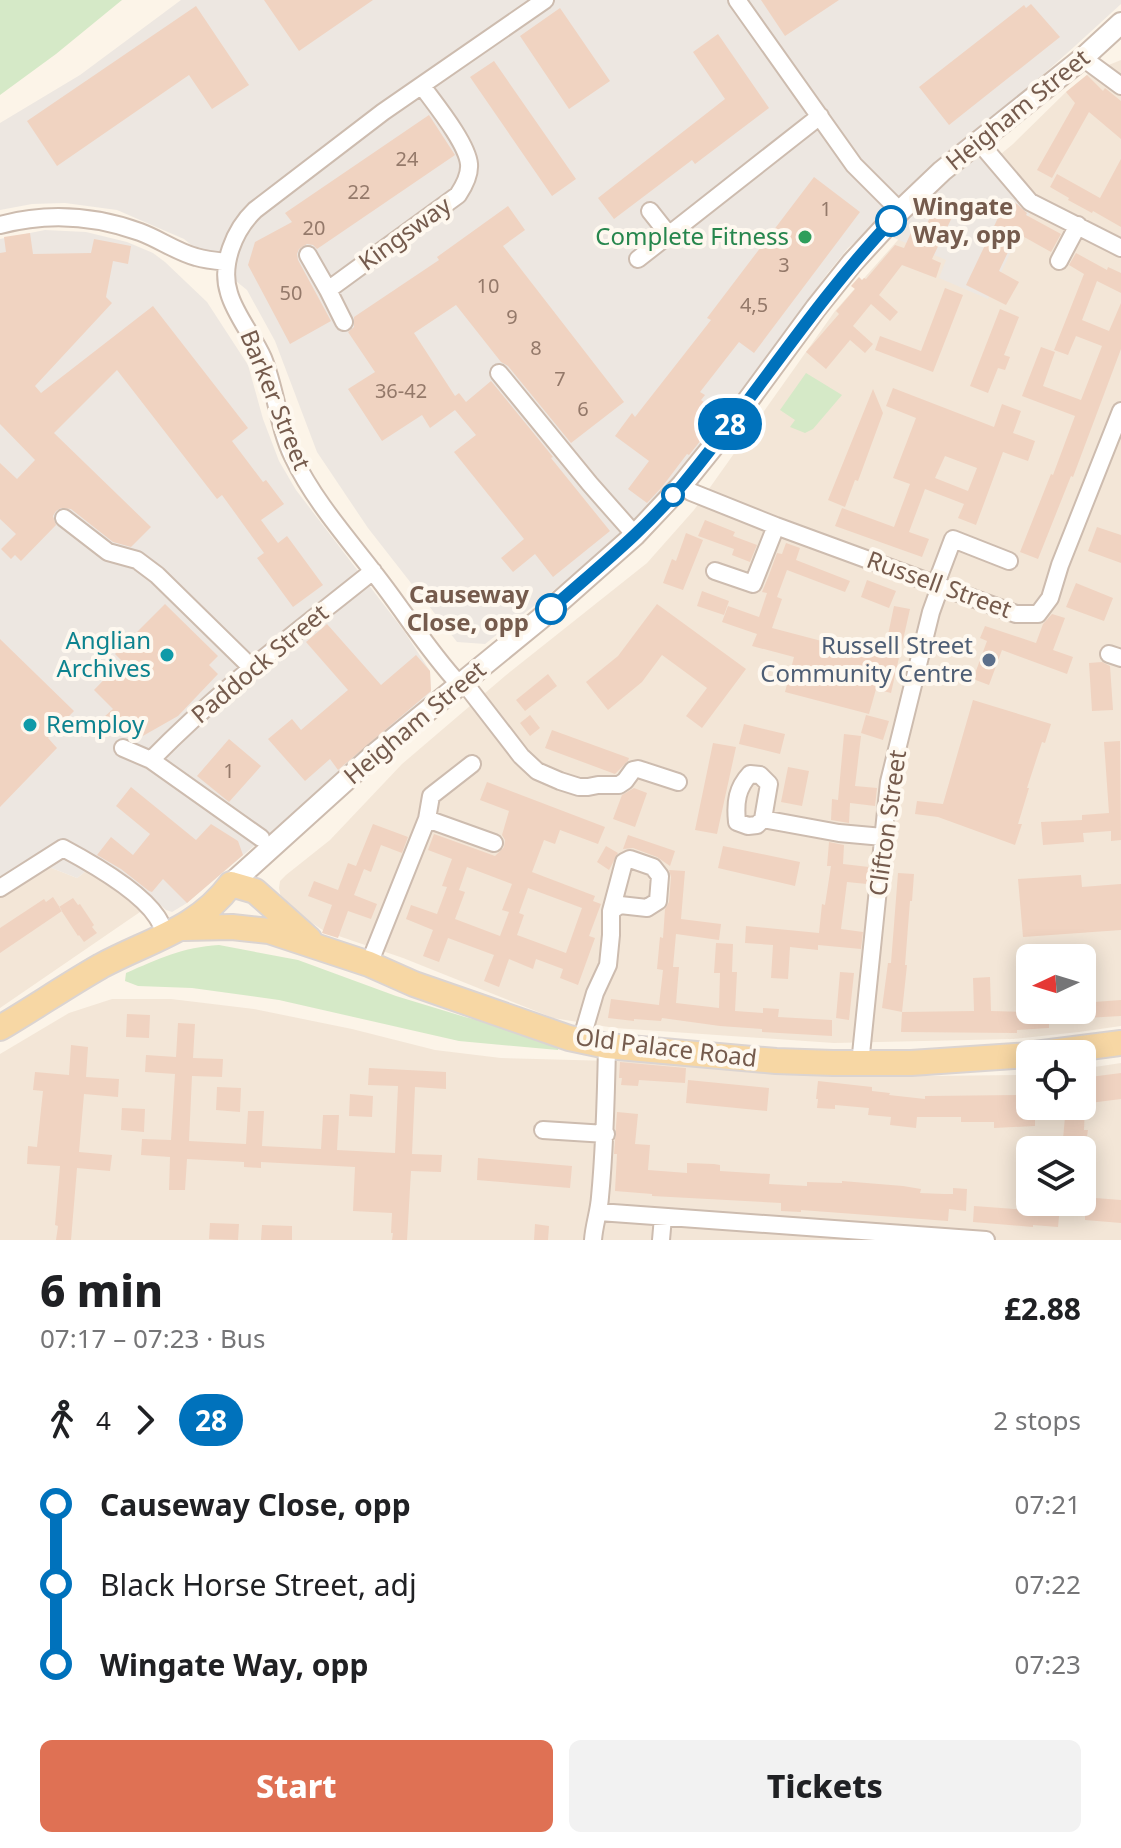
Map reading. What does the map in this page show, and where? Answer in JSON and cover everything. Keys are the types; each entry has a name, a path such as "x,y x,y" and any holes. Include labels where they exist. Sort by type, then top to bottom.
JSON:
{"main road":[{"name":"Old Palace Road","path":"231,884 237,901 269,931"},
{"name":"Old Palace Road","path":"231,884 255,891 317,946"},
{"name":"Heigham Street","path":"0,1028 103,965 175,931 219,900 231,884"},
{"name":"Old Palace Road","path":"175,931 232,927 269,931 369,964 466,1003 581,1041 607,1046 776,1061 860,1064 1016,1055"},
{"name":"Old Palace Road","path":"1096,1046 1121,1043"}],"street":[{"name":"Barker Street","path":"545,0 383,112 255,210 238,231 227,262 226,280 229,294 262,357 293,456 322,503 449,673 461,683 521,756 537,771 579,787 619,785 633,770 638,769 678,782"},
{"path":"737,0 854,165 900,211"},
{"name":"Heigham Street","path":"231,884 376,753 540,619 635,535 682,485 816,308 900,211 942,171 1083,58 1121,23"},
{"path":"1083,58 1121,86"},
{"name":"Kingsway","path":"328,290 448,203 465,184 470,167 466,150 422,86"},
{"path":"638,259 820,116"},
{"path":"979,142 1030,202 1121,248"},
{"path":"650,211 669,235"},
{"path":"0,225 27,218 65,216 106,222 142,233 195,257 227,262"},
{"path":"1059,261 1078,225"},
{"path":"308,255 344,322"},
{"path":"499,373 635,535"},
{"name":"Russell Street","path":"682,485 691,492 776,526 938,586 1016,614 1038,614 1050,598 1121,411"},
{"path":"64,518 108,552 137,560 157,575 251,667"},
{"path":"715,571 753,584 776,526"},
{"name":"Clifton Street","path":"860,1064 889,782 938,586 953,539 1009,561"},
{"name":"Paddock Street","path":"151,760 251,667 373,571"},
{"path":"123,748 151,760 261,838"},
{"path":"369,964 427,819 431,796 472,764"},
{"path":"427,819 494,843"},
{"path":"763,819 839,833 883,837"},
{"path":"0,888 63,848 103,870 175,931"},
{"path":"581,1041 595,993 608,965 611,911"},
{"path":"593,1240 599,1212 606,1134 607,1046"},
{"path":"543,1130 606,1134"},
{"path":"599,1212 840,1235 986,1240"},
{"path":"661,1240 663,1217"}],"shaded area":[{"path":"181,0 1121,0 1121,4 968,138 1033,207 988,299 939,278 946,260 871,228 848,248 827,274 703,447 643,514 612,545 485,644 457,642 368,528 317,452 275,341 247,290 184,239 117,210 65,203 32,204 0,210 0,123 80,75"},
{"path":"1121,60 1121,1026 1013,1039 834,1043 615,1028 553,1018 403,958 324,931 287,906 281,898 280,881 330,840 402,764 505,676 647,563 694,510 835,311 913,223 1013,144 1089,73"},
{"path":"45,230 86,232 127,242 153,253 207,302 248,365 279,461 296,490 404,631 430,671 431,692 187,903 172,912 155,900 140,912 131,899 90,868 77,878 49,867 0,897 0,239"},
{"path":"49,867 77,878 90,868 131,899 140,912 0,1008 0,897"},
{"path":"112,999 171,999 254,1009 435,1050 501,1058 649,1062 819,1073 1016,1075 1016,1120 1096,1120 1096,1067 1121,1063 1121,1240 0,1240 0,1054 69,1013"}],"green space":[{"path":"0,0 122,0 0,95"},
{"path":"806,373 842,395 813,429 805,433 790,427 795,420 780,410"},
{"path":"219,945 298,960 396,996 560,1041 558,1050 459,1041 279,1000 192,988 138,986 125,981 126,973 160,959 194,948"}],"building":[{"path":"264,0 373,0 299,51"},
{"path":"761,0 839,0 785,36"},
{"path":"1031,4 1060,37 949,125 919,87 1024,5 1026,8"},
{"path":"196,6 249,85 212,109 189,75 57,166 27,121"},
{"path":"560,8 610,81 569,109 520,36"},
{"path":"718,34 769,108 695,164 692,160 614,219 598,198 725,99 693,52"},
{"path":"494,61 576,179 552,196 470,77"},
{"path":"1087,75 1103,91 1105,88 1121,101 1121,139 1089,112 1052,178 1037,170 1075,103 1066,92"},
{"path":"429,115 455,155 317,249 307,244 299,249 298,260 331,321 290,344 248,265 255,242 292,222 285,213"},
{"path":"1121,159 1121,227 1068,200 1050,187 1057,174 1100,198"},
{"path":"814,177 860,212 754,353 739,342 700,392 705,395 701,400 710,407 707,411 718,419 647,503 628,489 649,461 615,436 632,413 635,417 711,320 707,318"},
{"path":"1007,199 1017,204 1026,215 1061,234 1051,252 1017,233 999,271 1019,282 1006,305 966,285"},
{"path":"938,200 956,209 932,259 941,263 936,278 902,265 879,295 898,312 890,321 871,304 853,326 873,344 865,353 850,340 826,369 806,352 839,314 836,311 855,289 851,286 859,277 866,279 895,245 904,248 915,224 925,228"},
{"path":"508,206 525,230 503,246 624,402 571,443 456,305 414,333 455,396 459,393 466,402 491,381 610,531 553,577 535,554 513,572 501,558 524,539 454,452 476,435 455,410 430,428 422,415 382,441 348,389 375,372 348,332 354,327 354,317 439,260 437,257"},
{"path":"30,233 33,254 91,253 94,239 131,246 128,264 113,261 106,297 112,303 35,386 41,393 153,306 248,428 232,441 284,504 261,520 278,543 287,536 323,585 293,607 257,558 264,553 222,495 217,499 117,370 54,433 151,527 131,547 113,542 71,509 61,508 53,516 56,525 21,561 15,555 11,559 1,549 16,534 0,519 0,463 17,479 35,460 0,424 0,253 6,252 4,237"},
{"path":"1076,253 1107,270 1108,267 1121,273 1121,293 1097,281 1082,320 1109,331 1121,303 1121,349 1073,477 1038,559 1020,552 1075,416 1022,396 1041,347 1055,352 1043,386 1081,400 1102,346 1076,336 1068,355 1054,350 1084,274 1069,265"},
{"path":"945,288 963,295 933,372 875,350 880,336 921,351"},
{"path":"1000,309 1019,317 1004,355 1010,357 1005,370 998,368 988,393 970,386"},
{"path":"893,388 994,427 1002,404 1021,411 1013,433 1035,441 1028,461 1003,452 976,525 958,518 964,504 925,489 909,532 929,539 922,557 835,526 842,508 894,527 910,484 893,478 916,418 886,406","holes":["945,456 977,468 968,491 935,478"]},
{"path":"873,389 883,413 845,507 828,500"},
{"path":"705,520 757,545 750,562 732,555 734,549 698,536"},
{"path":"1097,527 1121,535 1121,563 1088,551"},
{"path":"686,533 703,540 683,590 663,583 672,559 676,561"},
{"path":"786,543 800,548 796,560 850,581 845,592 787,570 777,597 782,599 772,628 852,649 854,642 885,649 894,606 910,609 891,693 876,689 869,714 785,692 794,657 752,646 757,634 722,622 728,606 759,617 767,593 762,592 777,553 782,554"},
{"path":"867,580 896,591 889,608 861,597"},
{"path":"1076,583 1113,598 1104,621 1066,607"},
{"path":"702,591 729,601 724,615 697,606"},
{"name":"Anglian Archives","path":"165,604 218,656 209,665 218,674 178,716 141,737 133,729 125,737 104,717 113,709 94,690 122,661 115,654"},
{"path":"657,604 746,669 702,728 686,716 707,688 662,655 642,682 608,710 586,682 618,656"},
{"path":"1052,614 1065,618 1053,650 1073,657 1067,674 1002,650 989,685 973,679 987,641 980,638 985,626 1036,643 1043,624"},
{"path":"327,624 381,685 416,655 430,671 431,691 338,770 330,759 305,781 268,739 292,719 301,730 348,690 306,642"},
{"name":"Remploy","path":"0,639 74,711 48,738 57,748 0,807"},
{"path":"1102,662 1110,666 1113,710 1092,711 1089,663"},
{"path":"548,674 557,686 525,711 516,700"},
{"path":"973,700 1051,724 1027,788 1018,824 1022,824 1015,845 938,817 915,814 917,801 943,804"},
{"path":"530,715 540,728 530,736 520,723"},
{"path":"866,715 889,721 883,740 861,733"},
{"path":"744,724 785,734 780,754 739,744"},
{"path":"552,730 629,758 628,761 615,774 545,748"},
{"path":"844,734 861,736 855,786 877,788 875,806 850,803 849,823 831,820 832,799 838,800"},
{"path":"229,739 261,766 229,802 197,776"},
{"path":"1120,741 1121,840 1111,841 1111,831 1083,833 1084,842 1043,845 1041,822 1082,820 1082,815 1109,813 1104,742"},
{"path":"713,743 736,747 717,834 695,830"},
{"path":"788,767 809,771 802,806 781,802"},
{"path":"487,782 605,827 598,844 560,830 555,844 544,840 532,872 595,896 593,901 601,904 589,936 595,938 578,985 560,978 563,969 536,959 533,969 509,959 499,987 484,981 494,955 448,938 439,962 423,956 433,930 406,919 411,905 437,914 447,887 442,886 452,859 428,850 434,834 495,856 504,847 502,835 509,811 480,800","holes":["467,867 512,884 502,910 509,912 500,936 455,919 465,892 459,890","528,888 582,908 566,953 517,935 524,915 519,913"]},
{"path":"131,787 196,840 211,824 238,841 243,855 187,903 163,879 152,892 149,891 97,855 111,837 133,855 150,834 116,806"},
{"path":"634,788 647,793 635,827 613,819 622,795"},
{"path":"373,824 408,837 402,853 381,845 371,872 364,869 354,895 377,904 371,919 348,911 338,938 322,933 332,905 308,896 314,881 338,890 348,863 356,866"},
{"path":"628,835 675,851 670,866 657,857 633,848 623,849"},
{"path":"829,842 844,845 843,864 869,867 867,884 847,882 841,929 863,932 861,949 818,945 818,950 790,947 788,979 771,978 773,945 745,943 746,926 819,933 831,866 827,866"},
{"path":"606,846 618,853 609,870 597,862"},
{"path":"723,846 800,862 795,886 718,868"},
{"path":"669,870 685,871 681,919 721,924 719,940 676,934 673,967 679,967 676,1003 719,1008 720,973 714,973 716,943 733,944 732,972 737,972 735,1011 763,1013 763,1008 779,1009 778,1017 832,1020 832,1036 762,1032 762,1029 662,1018 661,1021 634,1021 608,1018 611,999 659,1005 663,970 657,969 665,909 669,902"},
{"path":"898,873 914,874 902,1012 882,1008 888,963 891,963"},
{"path":"1081,875 1082,887 1121,884 1121,930 1023,937 1018,879"},
{"path":"53,897 62,911 0,953 0,928 44,899 46,902"},
{"path":"73,898 97,933 84,942 59,907"},
{"path":"840,972 854,973 849,1020 836,1018"},
{"path":"990,977 991,1011 1016,1012 1016,1024 1049,1024 1049,1028 1017,1030 1017,1033 901,1032 902,1012 974,1011 973,978"},
{"path":"1121,1000 1121,1016 1096,1017 1096,1002"},
{"path":"127,1014 150,1015 149,1038 126,1037"},
{"path":"178,1023 195,1024 193,1058 223,1059 222,1077 192,1076 189,1141 246,1144 248,1111 264,1111 262,1146 321,1149 323,1115 339,1115 337,1150 395,1153 398,1086 368,1085 369,1068 446,1072 446,1089 415,1087 412,1154 442,1155 441,1172 411,1171 407,1240 392,1240 392,1213 353,1211 355,1167 261,1162 261,1168 244,1167 244,1162 187,1159 185,1190 169,1190 170,1157 141,1155 142,1139 171,1140 175,1074 145,1072 146,1055 176,1057"},
{"path":"71,1045 88,1047 86,1077 119,1079 118,1097 84,1094 79,1152 112,1155 110,1171 77,1168 71,1240 56,1240 60,1166 27,1164 28,1146 37,1147 43,1091 33,1090 35,1072 69,1075"},
{"path":"620,1062 686,1068 685,1083 639,1080 638,1086 621,1085"},
{"path":"1121,1073 1121,1099 1096,1102 1096,1076"},
{"path":"688,1080 769,1088 767,1111 686,1103"},
{"path":"818,1081 872,1087 872,1091 889,1095 925,1099 925,1096 1016,1095 1016,1120 1035,1120 1035,1126 994,1128 994,1122 961,1122 961,1117 917,1117 916,1128 890,1125 891,1117 868,1115 869,1108 835,1105 835,1109 817,1108"},
{"path":"217,1087 241,1088 240,1112 216,1110"},
{"path":"350,1094 373,1096 372,1117 349,1116"},
{"path":"122,1108 145,1109 144,1132 121,1130"},
{"path":"617,1112 638,1114 635,1144 650,1145 648,1170 687,1173 687,1163 714,1164 720,1165 720,1171 770,1174 769,1184 807,1186 807,1182 842,1181 903,1186 921,1189 920,1193 944,1194 953,1194 953,1188 967,1189 966,1211 949,1209 948,1221 781,1211 781,1203 615,1191"},
{"path":"1065,1120 1084,1120 1087,1136 1063,1136"},
{"path":"478,1158 572,1166 570,1188 477,1180"},
{"path":"1096,1198 1121,1200 1121,1223 1085,1220 1085,1216 1096,1216"},
{"path":"974,1206 1016,1209 1016,1216 1059,1216 1058,1227 973,1222"},
{"path":"210,1223 239,1224 238,1240 209,1239"},
{"path":"535,1224 549,1226 548,1240 534,1240"},
{"path":"262,1225 292,1226 292,1240 261,1240"}],"bus line":[{"name":"28","path":"551,609 635,535 682,485 816,308 891,221"}],"place":[{"name":"Wingate Way, opp","path":"891,221"},
{"name":"Complete Fitness","path":"805,237"},
{"name":"Causeway Close, opp","path":"551,609"},
{"name":"Anglian Archives","path":"167,655"},
{"name":"Russell Street Community Centre","path":"989,660"},
{"name":"Remploy","path":"30,725"}]}
